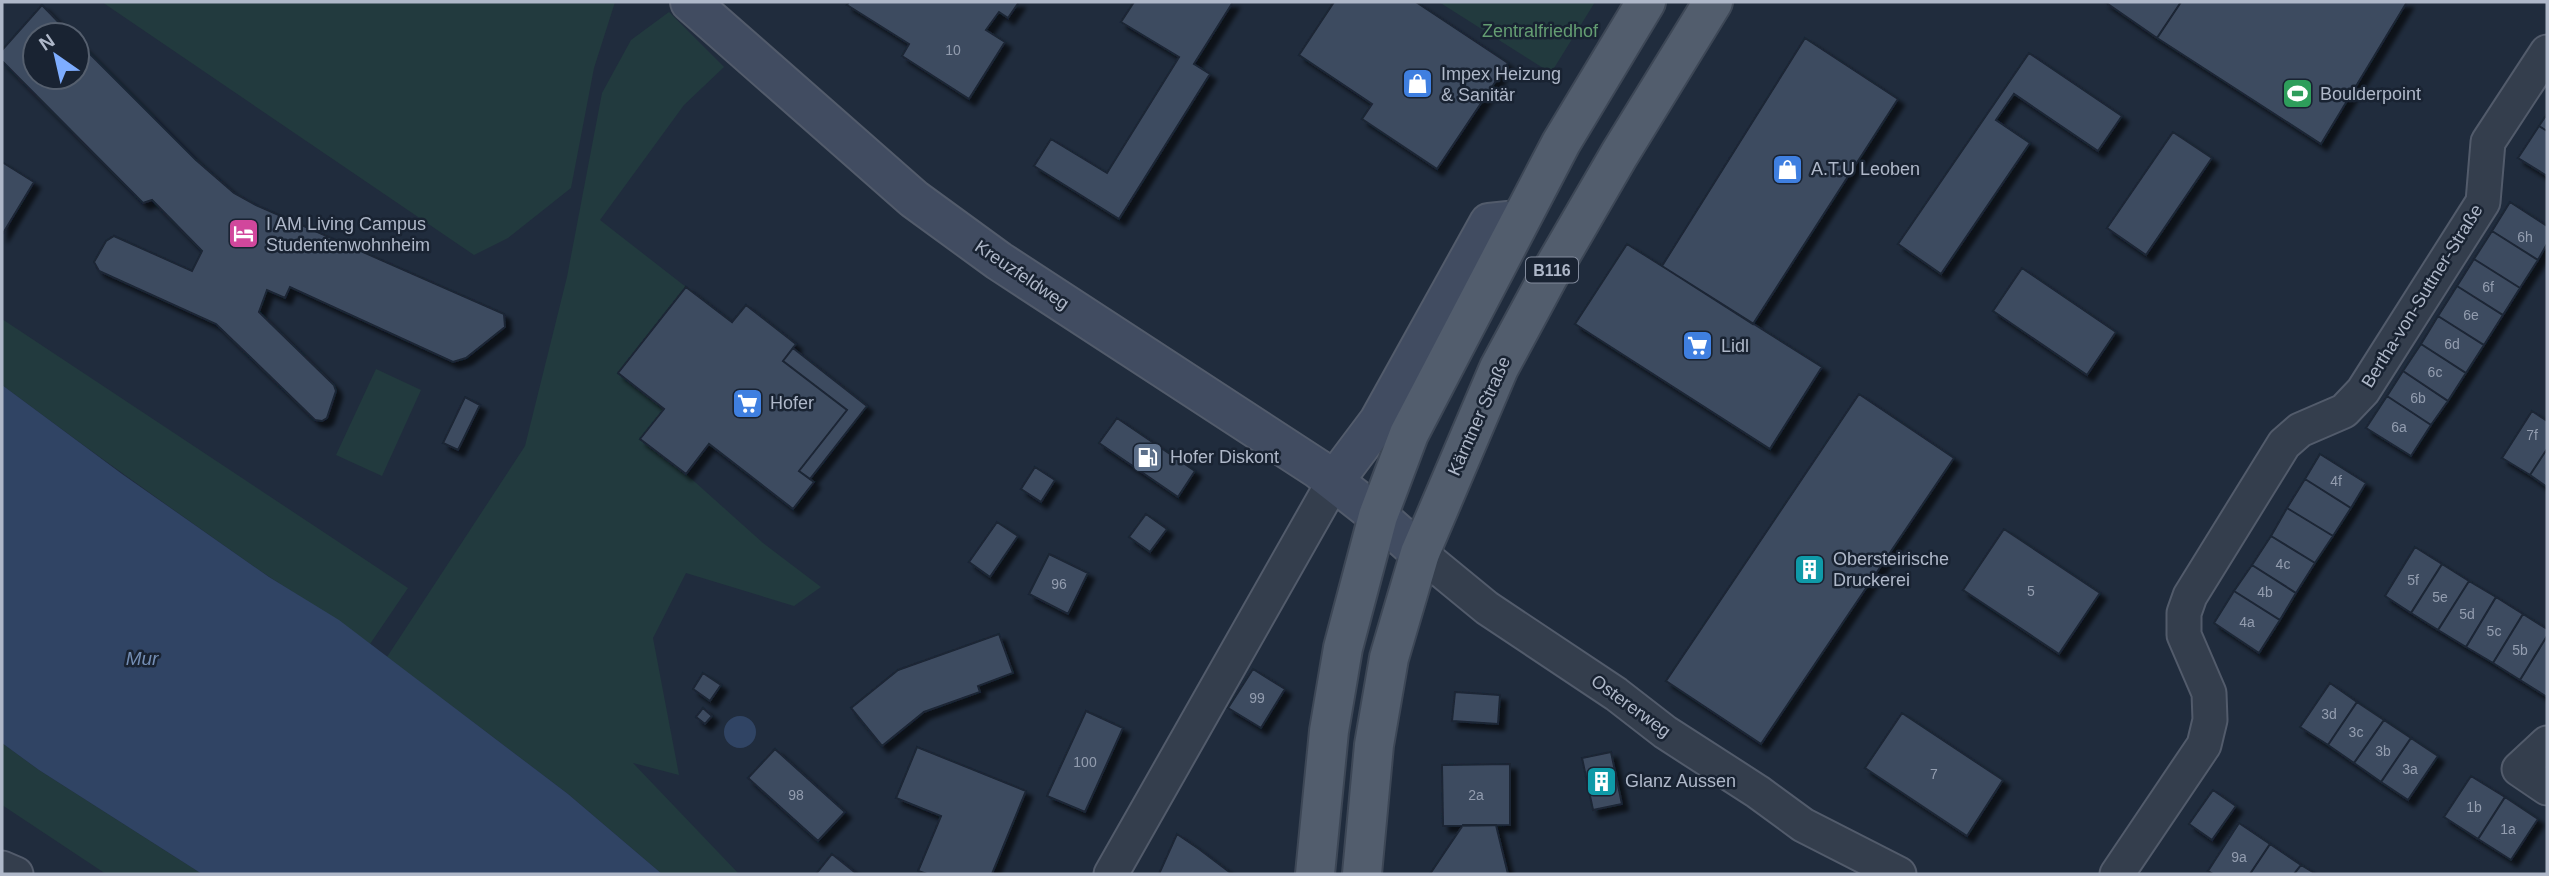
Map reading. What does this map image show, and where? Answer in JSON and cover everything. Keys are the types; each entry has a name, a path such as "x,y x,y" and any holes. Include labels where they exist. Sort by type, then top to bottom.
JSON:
{"main road":[{"name":"Kreuzfeldweg","path":"690,2 914,199 999,261 1288,448 1378,516"},
{"name":"B116","path":"1315,874 1329,731 1343,648 1378,516 1409,434 1560,143 1646,2"},
{"name":"Kärntner Straße","path":"1362,874 1374,745 1390,658 1420,553 1499,368 1619,155 1713,2"},
{"path":"1334,481 1380,421 1489,223 1518,220"},
{"name":"Ostererweg","path":"1378,516 1420,553"}],"street":[{"name":"Bertha-von-Suttner-Straße","path":"2117,874 2204,745 2210,720 2210,693 2184,635 2185,612 2190,596 2284,444 2300,430 2344,411 2363,391 2483,202 2488,142 2547,52"},
{"path":"1111,874 1334,481"},
{"name":"Ostererweg","path":"1420,553 1487,608 1616,694 1665,732 1758,792 1803,825 1899,874"},
{"path":"2547,743 2519,769 2547,788"},
{"path":"2,868 16,874"}],"green space":[{"path":"102,2 615,2 594,68 571,188 508,238 474,255"},
{"name":"Zentralfriedhof","path":"1439,2 1595,2 1551,73"},
{"path":"669,12 724,67 684,105 600,220 686,287 619,373 664,409 641,439 686,474 763,543 821,587 794,606 686,573 653,638 679,775 633,763 739,874 662,874 568,794 387,657 525,446 567,277 602,93 631,40"},
{"path":"2,319 408,588 370,644 226,547 2,385"},
{"path":"376,369 421,390 382,476 336,455"},
{"path":"2,743 39,770 202,874 106,874 2,805"}],"water":[{"name":"Mur","path":"2,385 122,474 269,577 339,620 568,794 662,874 202,874 39,770 2,743"},
{"path":"740,716 751,721 756,732 751,743 740,748 729,743 724,732 729,721"}],"building":[{"path":"849,2 1019,2 1008,18 999,12 986,30 1005,42 969,99 902,56 909,44 847,5"},
{"path":"1134,2 1233,2 1194,64 1210,74 1119,219 1034,166 1051,139 1107,173 1179,57 1121,22"},
{"name":"Impex Heizung & Sanitär","path":"1334,2 1416,2 1508,63 1437,169 1362,119 1372,104 1299,55"},
{"path":"2105,2 2181,2 2157,38"},
{"name":"Boulderpoint","path":"2181,2 2407,2 2321,144 2157,38"},
{"path":"42,5 57,21 28,21"},
{"path":"21,29 21,80 2,61 2,50"},
{"name":"A.T.U Leoben","path":"1805,38 1898,99 1753,324 1662,266"},
{"path":"2029,53 2122,116 2098,151 2014,94 1996,120 2030,143 1941,274 1898,244"},
{"path":"91,55 196,160 234,193 504,314 505,327 466,358 453,362 290,287 285,298 267,290 259,312 334,385 336,391 327,418 322,421 315,420 216,324 99,271 94,262 106,241 114,236 192,271 202,251 152,200 143,203 32,91 91,91"},
{"path":"2547,114 2547,131 2539,126"},
{"path":"2539,126 2547,131 2547,176 2518,158"},
{"path":"2173,132 2212,158 2146,255 2107,228"},
{"path":"2,162 34,182 2,235"},
{"path":"2510,202 2547,226 2547,244 2538,260 2492,231"},
{"path":"2492,231 2538,260 2520,288 2474,259"},
{"name":"Lidl","path":"1627,244 1822,367 1770,449 1575,324"},
{"path":"2474,259 2520,288 2503,315 2457,286"},
{"path":"2022,268 2116,332 2087,375 1993,311"},
{"path":"2457,286 2503,315 2484,345 2438,316"},
{"name":"Hofer","path":"686,287 732,322 746,305 796,344 783,361 847,410 799,471 814,482 793,509 709,444 686,474 640,439 664,409 618,373"},
{"path":"2438,316 2484,345 2466,373 2421,344"},
{"path":"2421,344 2466,373 2448,401 2403,371"},
{"path":"793,348 867,406 810,479 799,471 847,410 783,361"},
{"path":"2403,371 2448,401 2431,425 2387,396"},
{"name":"Obersteirische Druckerei","path":"1859,394 1954,458 1761,744 1666,681"},
{"path":"2387,396 2431,425 2411,456 2366,428"},
{"path":"465,397 480,405 458,450 443,443"},
{"path":"2532,411 2547,421 2547,449 2530,475 2502,458"},
{"name":"Hofer Diskont","path":"1117,418 1195,471 1178,497 1099,443"},
{"path":"2547,449 2547,487 2530,475"},
{"path":"2320,454 2366,483 2351,508 2305,479"},
{"path":"1035,467 1055,480 1041,502 1021,489"},
{"path":"2305,479 2351,508 2333,536 2287,508"},
{"path":"2287,508 2333,536 2315,563 2271,536"},
{"path":"1146,514 1167,529 1150,552 1129,537"},
{"path":"997,522 1018,536 990,577 969,562"},
{"path":"2004,529 2100,593 2059,654 1963,590"},
{"path":"2271,536 2315,563 2296,593 2252,565"},
{"path":"2415,547 2442,564 2411,613 2385,596"},
{"path":"1049,554 1088,573 1068,614 1029,594"},
{"path":"2442,564 2469,581 2438,630 2411,613"},
{"path":"2252,565 2296,593 2280,620 2234,591"},
{"path":"2469,581 2496,597 2466,647 2438,630"},
{"path":"2234,591 2280,620 2259,653 2214,623"},
{"path":"2496,597 2523,614 2493,663 2466,647"},
{"path":"2523,614 2547,629 2547,636 2520,680 2493,663"},
{"path":"999,634 1013,673 978,686 980,692 924,712 882,746 851,708 898,670"},
{"path":"2547,636 2547,697 2520,680"},
{"path":"1253,669 1285,689 1261,728 1228,708"},
{"path":"703,673 721,685 710,701 693,689"},
{"path":"2330,683 2357,702 2328,745 2300,727"},
{"path":"1455,692 1500,695 1498,724 1452,721"},
{"path":"2357,702 2384,720 2354,763 2328,745"},
{"path":"703,708 712,716 705,724 696,717"},
{"path":"1086,711 1123,728 1085,812 1047,796"},
{"path":"1902,713 2003,780 1967,836 1865,768"},
{"path":"2384,720 2411,738 2381,782 2354,763"},
{"path":"2411,738 2438,756 2408,800 2381,782"},
{"path":"917,747 1026,791 992,874 927,874 918,871 941,816 896,798"},
{"path":"775,749 845,812 818,841 748,778"},
{"name":"Glanz Aussen","path":"1611,752 1622,804 1593,810 1582,758"},
{"path":"1510,764 1510,825 1443,826 1442,765"},
{"path":"2471,776 2505,797 2478,839 2444,817"},
{"path":"2213,790 2236,806 2212,840 2189,824"},
{"path":"2505,797 2538,819 2511,860 2478,839"},
{"path":"2239,823 2270,844 2250,874 2213,874 2208,871"},
{"path":"1463,825 1496,825 1508,874 1430,874"},
{"path":"1177,834 1199,849 1232,874 1159,874"},
{"path":"2270,844 2301,865 2294,874 2250,874"},
{"path":"832,854 857,874 816,874"},
{"path":"2301,865 2316,874 2294,874"}],"place":[{"name":"Impex Heizung & Sanitär","path":"1418,84"},
{"name":"Boulderpoint","path":"2297,94"},
{"name":"A.T.U Leoben","path":"1788,169"},
{"name":"I AM Living Campus Studentenwohnheim","path":"243,234"},
{"name":"Lidl","path":"1698,346"},
{"name":"Hofer","path":"747,403"},
{"name":"Hofer Diskont","path":"1147,457"},
{"name":"Obersteirische Druckerei","path":"1810,569"},
{"name":"Glanz Aussen","path":"1602,781"}]}
